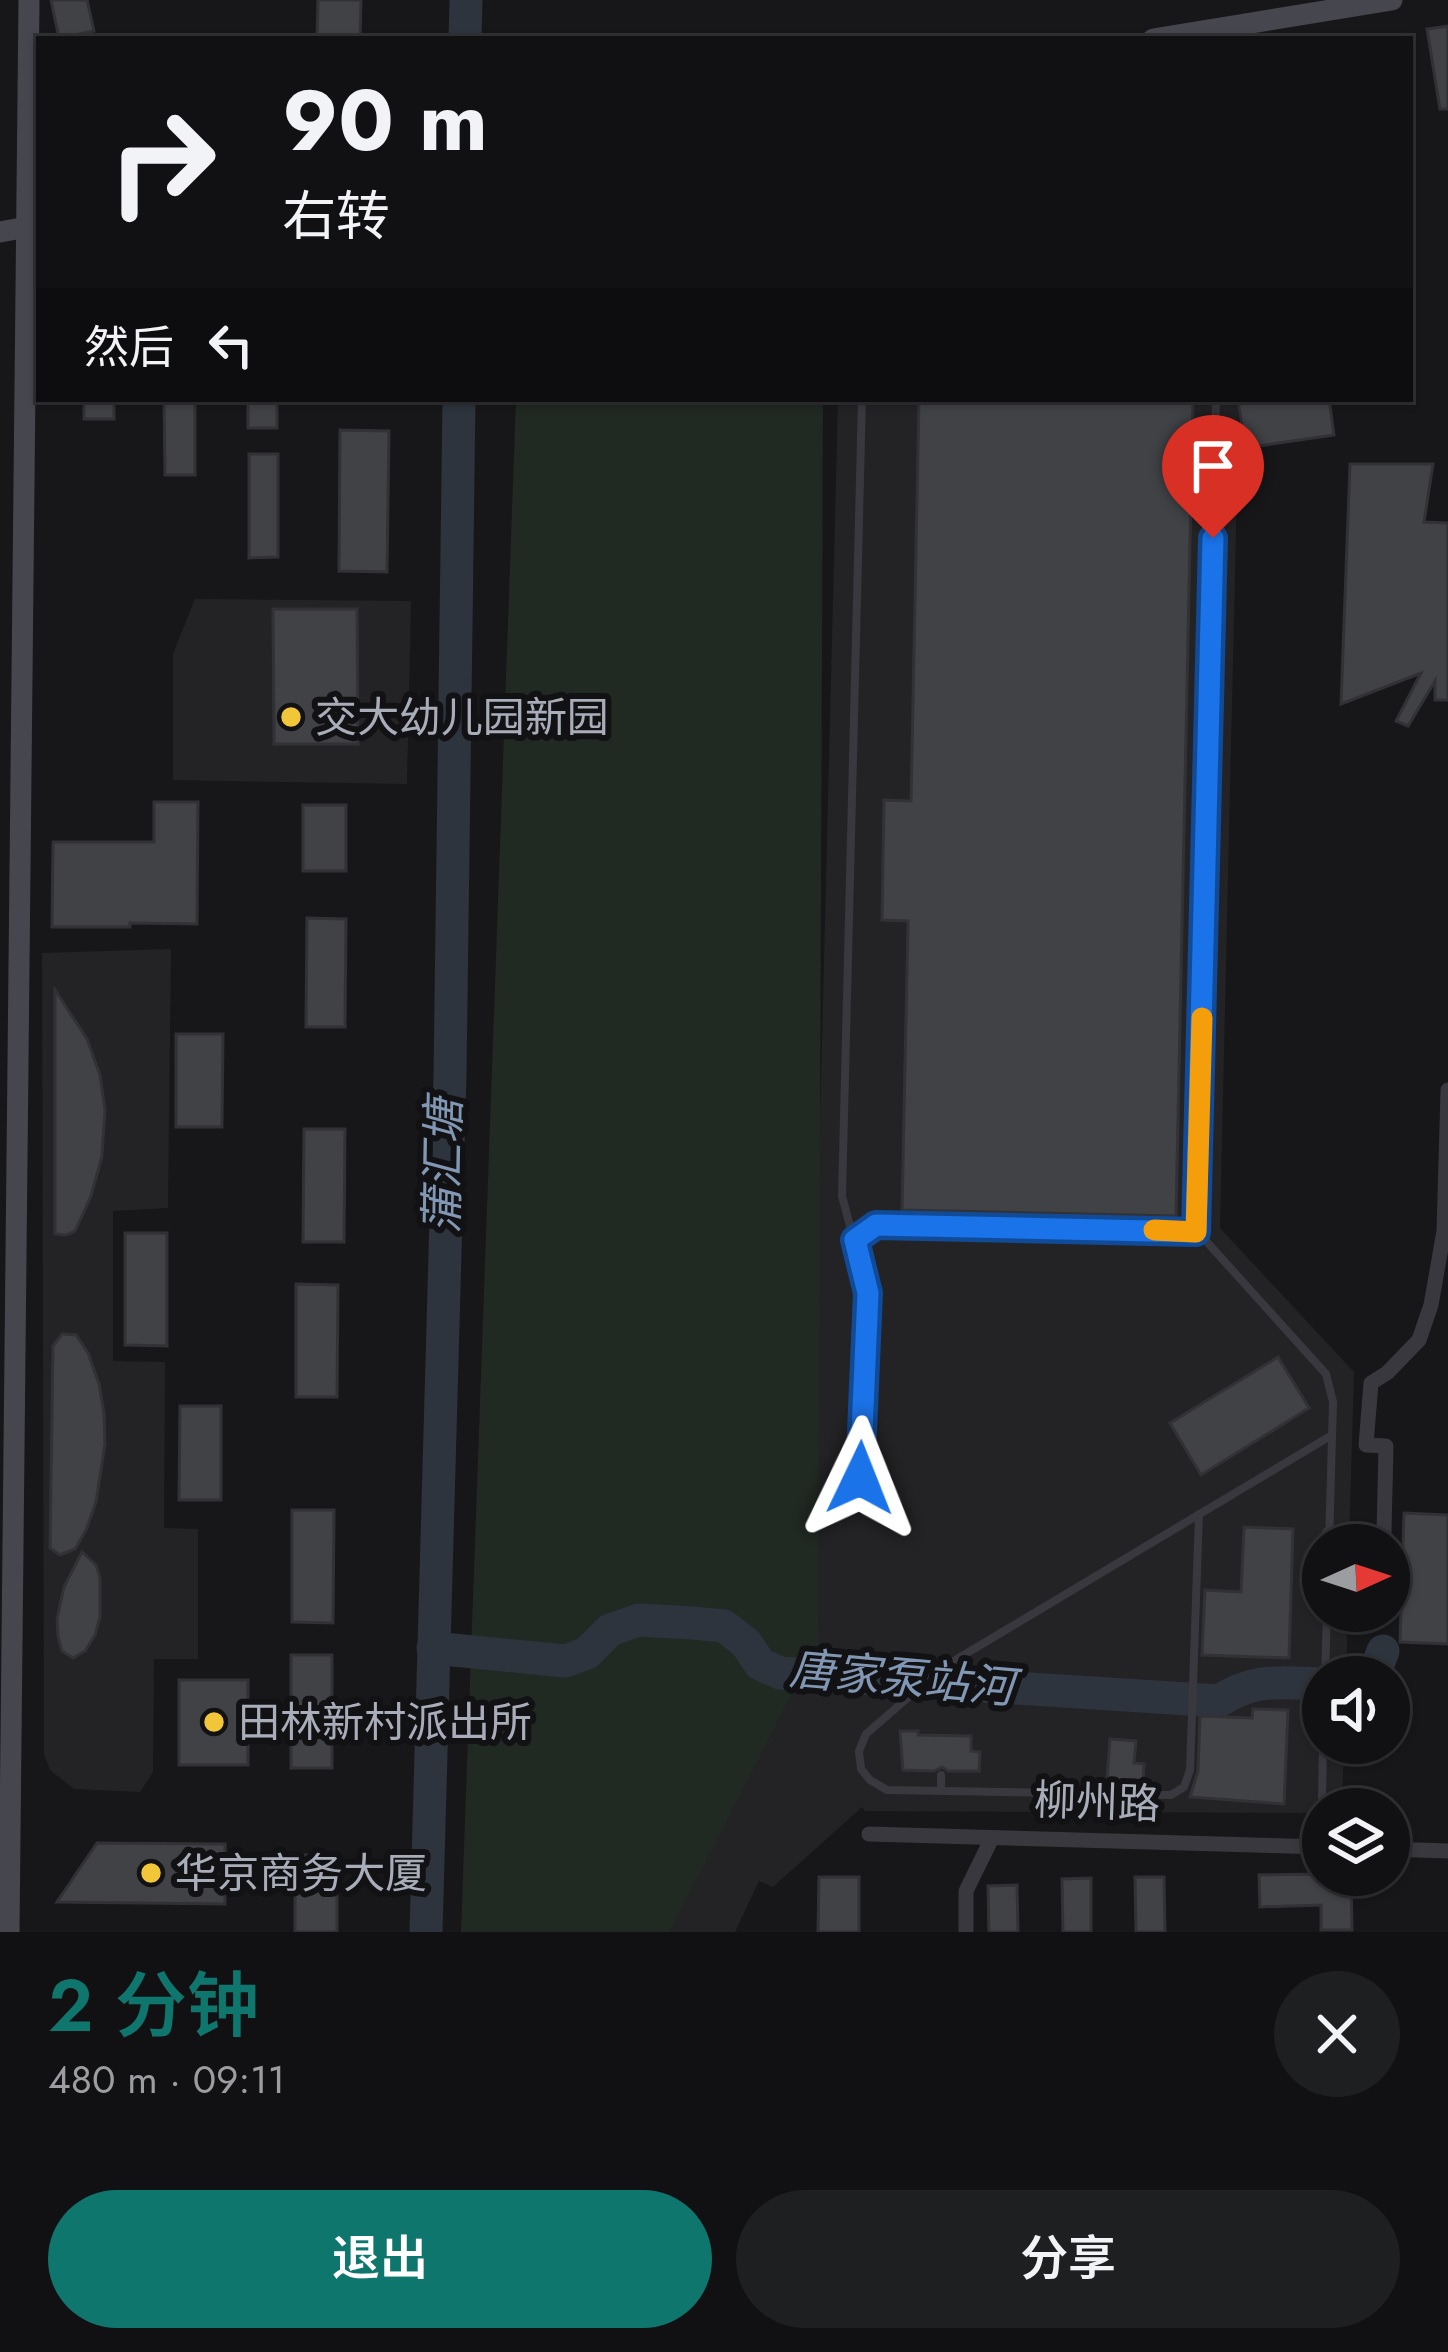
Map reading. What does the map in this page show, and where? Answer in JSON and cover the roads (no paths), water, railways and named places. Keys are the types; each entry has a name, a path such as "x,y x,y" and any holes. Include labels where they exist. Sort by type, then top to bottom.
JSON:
{"street":[{"path":"9,1932 5,1812 33,226 29,0"},
{"path":"1189,36 1392,0"},
{"path":"0,232 33,226"},
{"path":"1384,1524 1386,1445 1366,1445 1371,1383 1419,1340 1431,1305 1444,1231 1448,1090"},
{"name":"柳州路","path":"868,1834 1302,1846"},
{"path":"966,1932 966,1892 992,1838"},
{"path":"1410,1850 1448,1851"}],"lane":[{"path":"860,1478 868,1293 842,1196 862,402"},
{"path":"1216,402 1196,1232 1325,1374 1333,1402 1329,1524"},
{"path":"855,1240 876,1225 1196,1232"},
{"path":"1199,1514 1190,1770 1184,1787 1171,1795 1121,1790 887,1790 861,1769 859,1751 866,1734 942,1668 1199,1514 1332,1435"},
{"path":"940,1791 941,1775"}],"waterway":[{"name":"蒲汇塘","path":"465,36 466,0"},
{"name":"蒲汇塘","path":"426,1932 450,1075 459,402"},
{"name":"唐家泵站河","path":"433,1648 565,1661 587,1653 610,1630 639,1620 724,1626 746,1643 760,1664 780,1673 1219,1701 1257,1685 1302,1684"},
{"name":"唐家泵站河","path":"1381,1656 1383,1651"}],"place":[{"name":"交大幼儿园新园","path":"291,717"},
{"name":"田林新村派出所","path":"214,1722"},
{"name":"华京商务大厦","path":"151,1873"}]}
